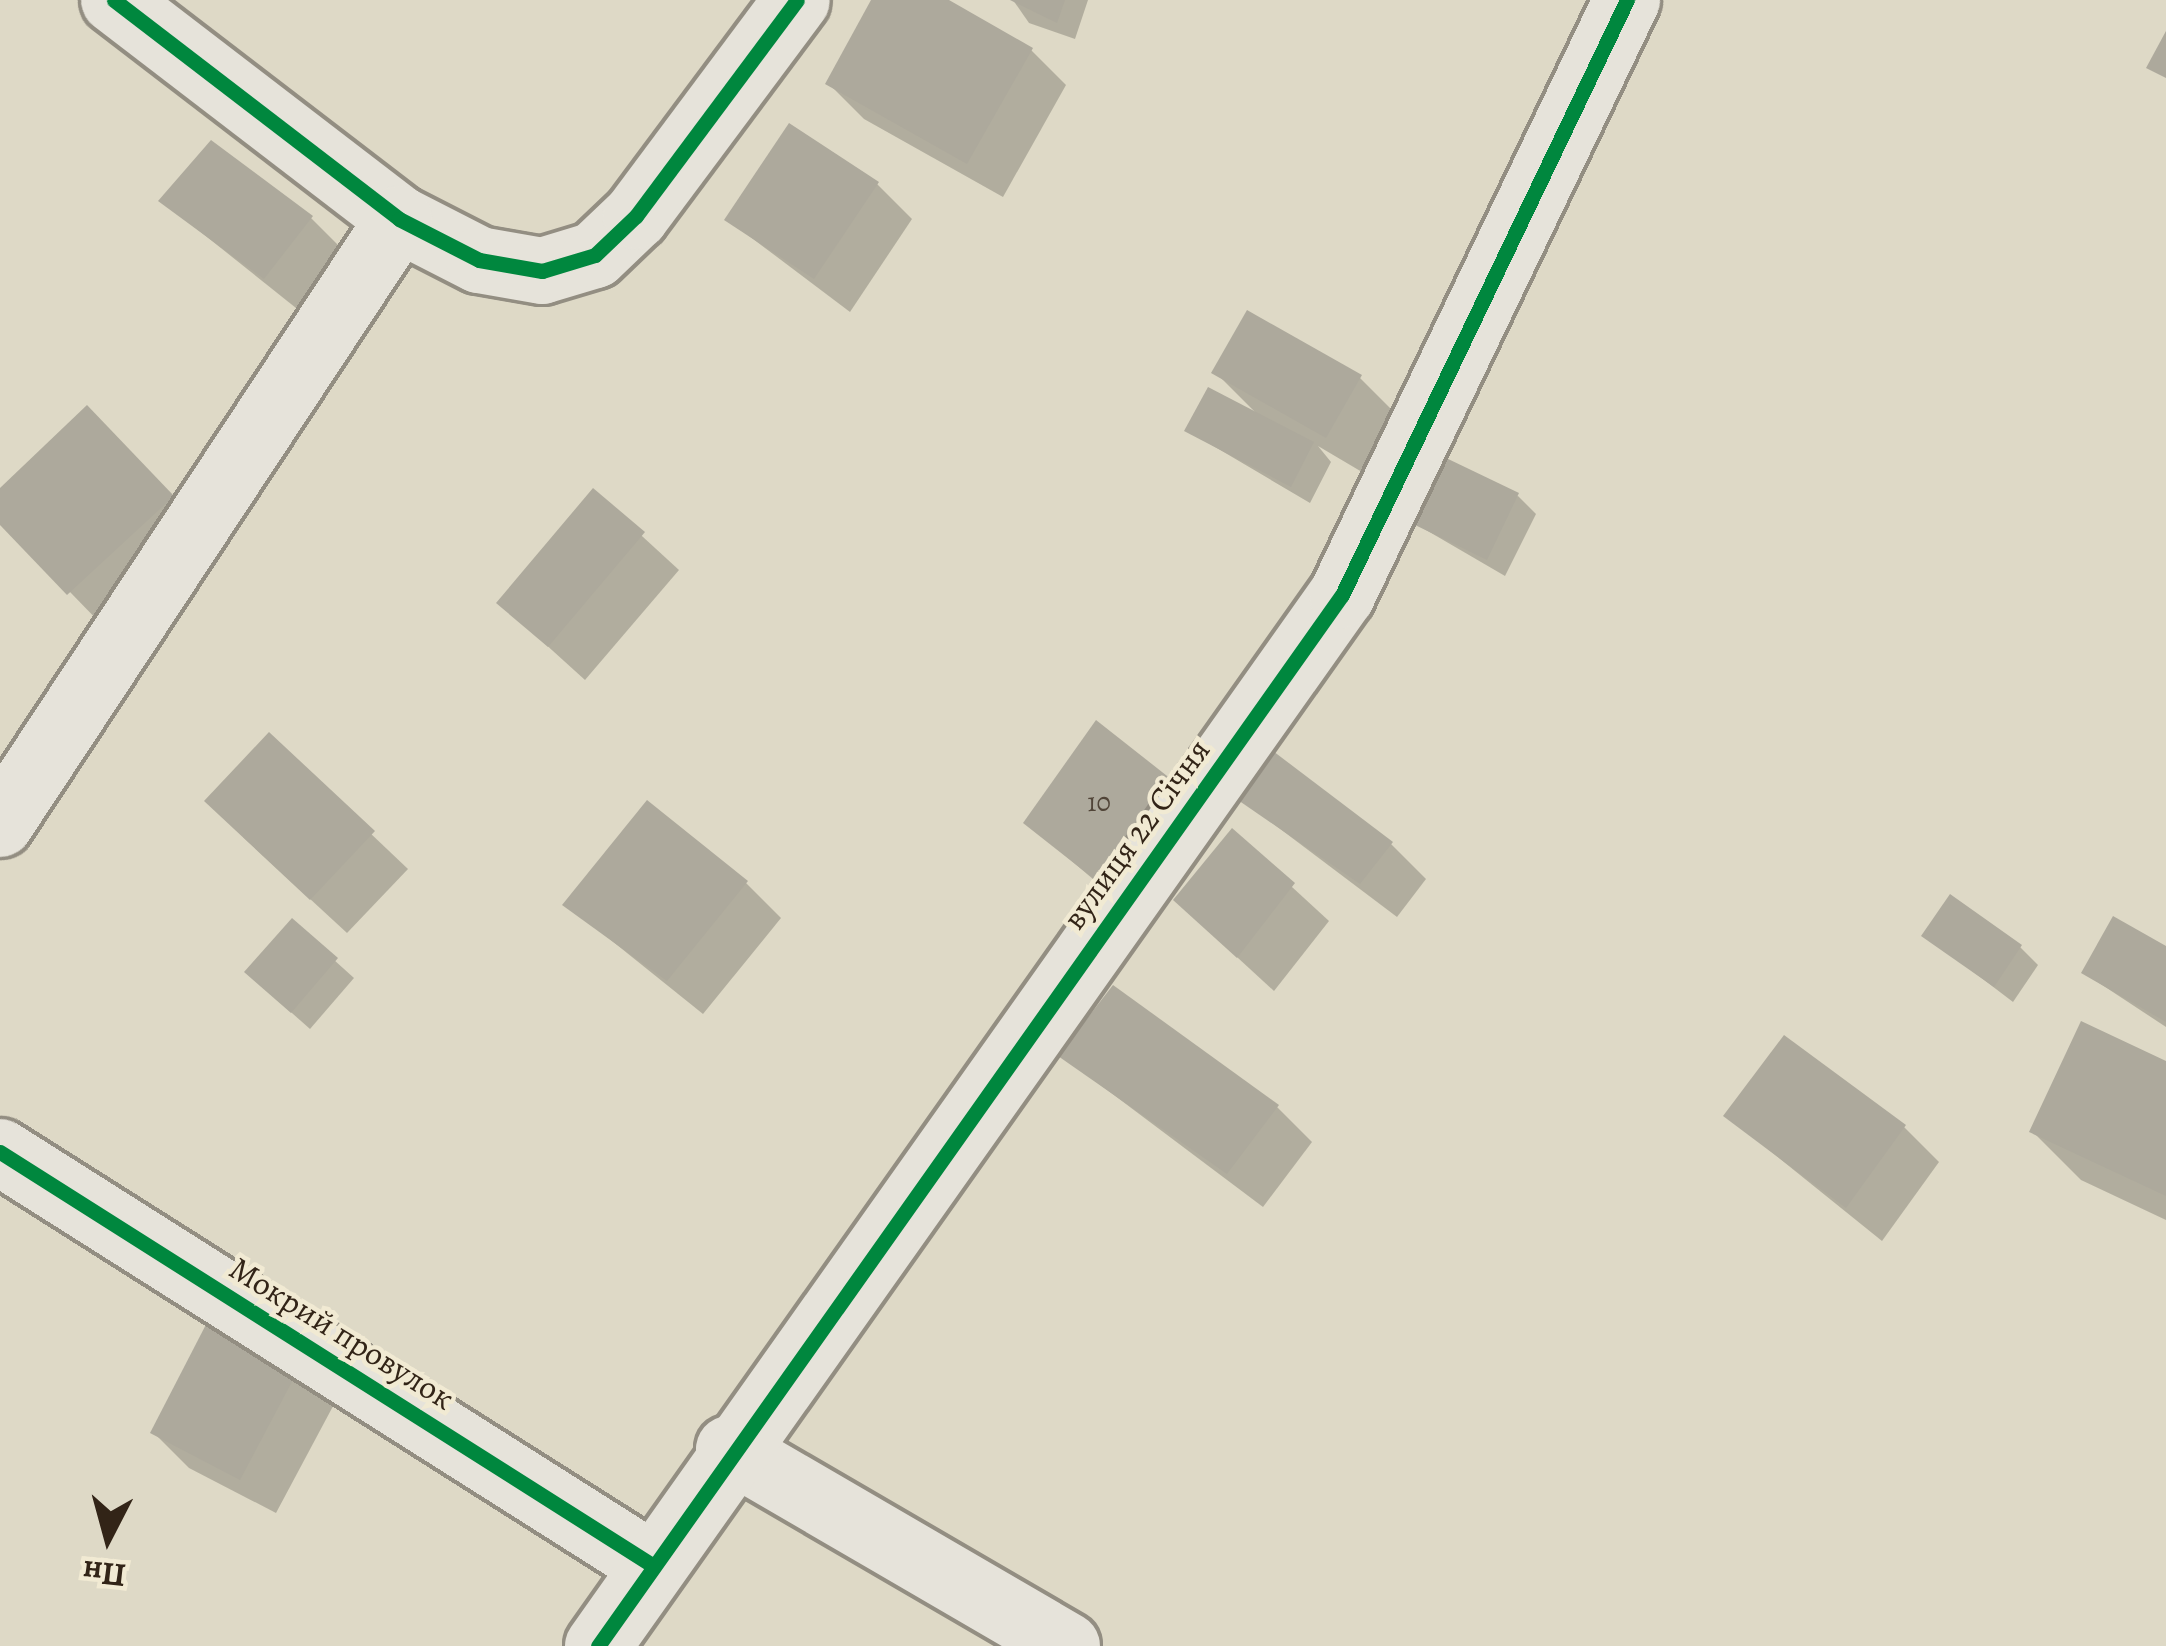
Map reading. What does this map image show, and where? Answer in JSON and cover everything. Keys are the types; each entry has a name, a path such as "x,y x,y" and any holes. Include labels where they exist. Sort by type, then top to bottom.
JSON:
{"street":[{"path":"114,0 399,219 500,264 542,271 595,255 797,0"},
{"name":"вулиця 22 Січня","path":"598,1646 729,1449 1342,595 1627,0"},
{"path":"0,824 399,219"},
{"name":"Мокрий провулок","path":"0,1152 652,1564"},
{"path":"729,1449 1067,1646"}],"building":[{"path":"871,0 949,0 1033,48 967,164 825,84"},
{"path":"1010,0 1065,0 1057,23"},
{"path":"2166,31 2166,78 2146,68"},
{"path":"789,123 879,182 814,279 724,220"},
{"path":"211,140 313,216 264,279 158,201"},
{"path":"1247,310 1362,375 1326,438 1211,373"},
{"path":"1208,387 1314,442 1291,487 1184,431"},
{"path":"87,405 174,496 67,595 0,525 0,488"},
{"path":"1444,457 1519,493 1487,560 1411,523"},
{"path":"593,488 645,532 548,647 496,603"},
{"path":"1096,720 1176,783 1103,886 1023,823"},
{"path":"269,732 375,831 310,900 204,801"},
{"path":"1269,748 1393,842 1360,884 1235,798"},
{"path":"647,800 748,881 667,981 562,905"},
{"path":"1232,828 1295,883 1237,958 1173,900"},
{"path":"1950,894 2022,945 1994,987 1921,936"},
{"path":"2113,916 2166,946 2166,1022 2081,973"},
{"path":"292,918 338,958 291,1013 244,972"},
{"path":"1113,985 1279,1105 1227,1174 1058,1056"},
{"path":"2081,1021 2166,1061 2166,1196 2029,1132"},
{"path":"1784,1035 1906,1125 1846,1208 1723,1116"},
{"path":"214,1309 305,1357 240,1480 150,1433"}],"cycle path":[{"path":"114,0 399,219 479,260 542,271 595,255 636,216 797,0"},
{"path":"598,1646 1342,595 1627,0"},
{"path":"0,1152 652,1565"}]}
